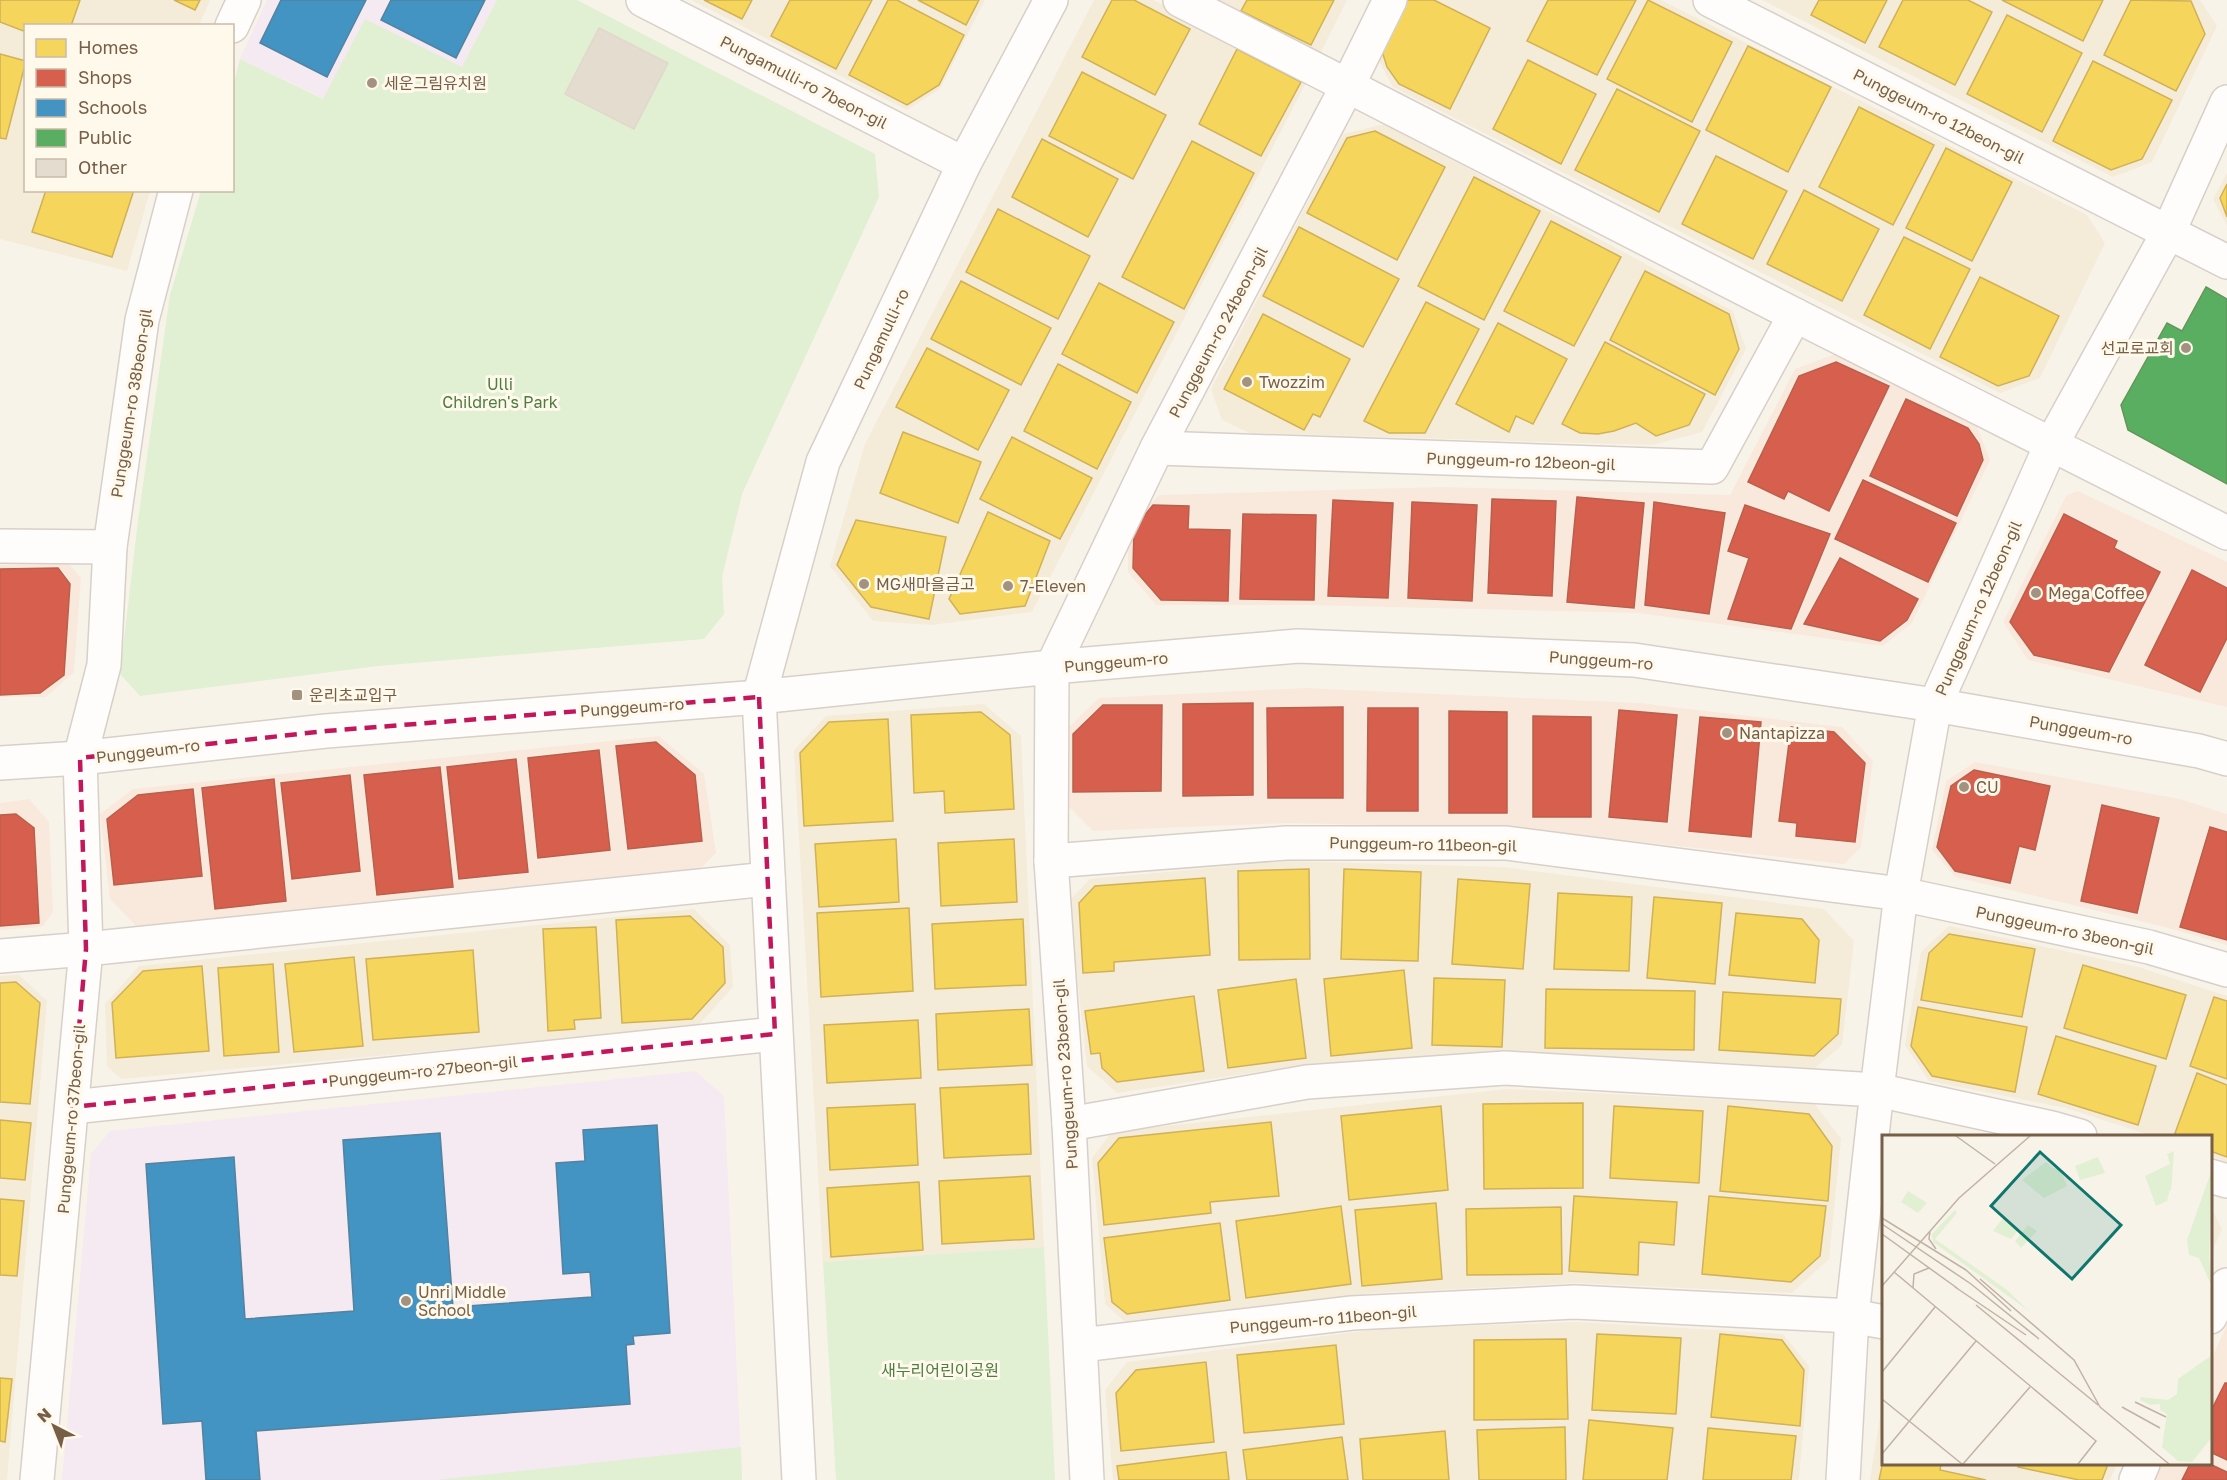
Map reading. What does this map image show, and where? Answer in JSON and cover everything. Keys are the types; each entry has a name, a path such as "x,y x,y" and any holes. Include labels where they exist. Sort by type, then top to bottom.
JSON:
{"street":[{"path":"233,24 244,0"},
{"name":"Pungamulli-ro 7beon-gil","path":"643,0 964,164"},
{"name":"Pungamulli-ro","path":"759,697 823,462 964,164 1051,0"},
{"path":"1180,0 2227,533"},
{"name":"Punggeum-ro 24beon-gil","path":"1052,667 1156,448 1348,85 1390,0"},
{"name":"Punggeum-ro 12beon-gil","path":"1710,0 2168,233"},
{"name":"Punggeum-ro 12beon-gil","path":"1935,705 2051,445 2168,233 2227,102"},
{"name":"Punggeum-ro 38beon-gil","path":"80,758 104,665 110,547 142,320 175,192"},
{"path":"2168,233 2227,262"},
{"name":"Punggeum-ro 12beon-gil","path":"1156,448 1712,467 1795,315"},
{"path":"0,546 110,547"},
{"name":"Punggeum-ro","path":"0,764 80,758 326,731 759,697 1052,667 1298,646 1634,660 1935,705 2199,751 2227,759"},
{"name":"Punggeum-ro 23beon-gil","path":"1052,667 1051,861 1069,1124 1087,1480"},
{"path":"759,697 799,1480"},
{"path":"1844,1480 1868,1319 1877,1090 1901,894 1935,705"},
{"name":"Punggeum-ro 37beon-gil","path":"38,1480 86,949 80,758"},
{"name":"Punggeum-ro 11beon-gil","path":"1051,861 1286,843 1506,843 1901,894"},
{"path":"0,956 768,879"},
{"name":"Punggeum-ro 3beon-gil","path":"1901,894 2149,948 2227,970"},
{"name":"Punggeum-ro 27beon-gil","path":"72,1107 775,1034"},
{"path":"1069,1124 1307,1082 1505,1068 1877,1090 2052,1128 2074,1135"},
{"path":"2212,1176 2227,1181"},
{"path":"2212,1315 2227,1284"},
{"name":"Punggeum-ro 11beon-gil","path":"1081,1345 1352,1313 1575,1302 1868,1319"},
{"path":"2136,1480 2143,1465"}],"highlighted area":[{"path":"759,697 775,1034 72,1107 86,949 80,758 326,731"}],"shaded area":[{"path":"0,0 210,0 199,24 24,24 24,192 150,192 127,271 0,239"},
{"name":"세운그림유치원","path":"267,0 497,0 422,145 240,59"},
{"path":"691,0 985,0 940,89 907,110"},
{"path":"1094,0 1153,0 1308,79 1032,612 931,625 873,621 830,566 865,444"},
{"path":"1208,0 1347,0 1319,56"},
{"path":"1400,0 1661,0 2087,215 2105,243 2040,378 2000,393 1393,87 1373,50"},
{"path":"1762,0 2200,0 2217,26 2152,162 2113,177"},
{"path":"1385,124 1733,311 1746,349 1702,432 1653,445 1250,433 1222,420 1211,389 1343,134"},
{"path":"2227,173 2227,226 2213,199"},
{"path":"1835,354 1976,424 1990,460 1912,623 1883,646 1638,613 1305,605 1156,605 1128,572 1128,527 1159,495 1442,487 1730,495 1795,369"},
{"path":"2078,491 2227,562 2227,707 2028,660 2003,622 2066,496"},
{"path":"69,564 81,578 74,672 46,697 0,697 0,565"},
{"path":"1305,688 1639,703 1842,727 1873,761 1861,847 1844,864 1511,828 1287,823 1093,831 1069,807 1067,729 1099,698"},
{"path":"984,704 1021,736 1044,1247 823,1262 794,750 826,716"},
{"path":"659,736 704,774 716,853 701,868 136,926 110,899 100,814 133,789"},
{"path":"1975,762 2180,799 2227,814 2227,945 2161,926 1955,877 1932,850 1946,781"},
{"path":"29,799 49,822 53,912 42,927 0,930 0,803"},
{"path":"1286,861 1503,867 1824,909 1854,941 1842,1045 1815,1068 1512,1053 1311,1064 1117,1093 1087,1066 1069,901 1090,879"},
{"path":"694,909 730,945 733,987 697,1027 121,1079 107,1066 105,1004 139,966"},
{"path":"1949,926 2138,967 2227,996 2227,1162 2212,1156 2212,1135 2149,1135 2066,1108 1929,1081 1905,1045 1921,952"},
{"path":"19,975 47,1001 7,1480 0,1480 0,976"},
{"name":"Unri Middle School","path":"695,1071 724,1096 742,1480 62,1480 91,1154 110,1131"},
{"path":"1507,1089 1815,1104 1841,1139 1829,1259 1792,1293 1577,1283 1374,1293 1125,1322 1105,1304 1092,1158 1112,1132"},
{"path":"2212,1210 2222,1229 2212,1252"},
{"path":"1578,1322 1783,1334 1809,1366 1799,1480 1113,1480 1105,1390 1127,1362 1378,1329"},
{"path":"2227,1325 2227,1480 2153,1480 2160,1465 2212,1465 2212,1358"},
{"path":"1882,1404 1882,1465 2117,1465 2110,1480 1870,1480"}],"green space":[{"name":"Ulli Children's Park","path":"497,0 577,0 875,154 879,197 742,494 722,577 724,614 704,639 378,666 140,696 120,674 138,520 170,295 201,192 234,192 234,82 240,59 323,99 365,19 462,67"},
{"name":"새누리어린이공원","path":"1044,1247 1055,1480 836,1480 823,1262"},
{"path":"741,1447 742,1480 437,1480"}],"building: Homes":[{"path":"0,0 80,0 72,24 24,24 24,31 0,22"},
{"path":"174,0 200,0 195,10"},
{"path":"704,0 752,0 742,19"},
{"path":"790,0 872,0 836,69 771,36"},
{"path":"888,0 897,0 964,35 939,85 907,105 849,75"},
{"path":"918,0 979,0 966,25"},
{"path":"1112,0 1134,0 1190,29 1155,95 1082,57"},
{"path":"1247,0 1334,0 1311,45 1241,11"},
{"path":"1405,0 1434,0 1490,28 1450,109 1399,84 1387,67 1381,48"},
{"path":"1548,0 1636,0 1597,75 1527,41"},
{"path":"1648,0 1732,42 1692,122 1607,79"},
{"path":"1819,0 1887,0 1865,43 1811,15"},
{"path":"1903,0 1968,0 1992,12 1955,85 1879,47"},
{"path":"2002,0 2103,0 2083,41"},
{"path":"2131,0 2191,1 2205,34 2176,91 2104,55"},
{"path":"2007,15 2082,53 2042,132 1967,94"},
{"path":"1748,46 1831,87 1788,172 1706,130"},
{"path":"1237,49 1301,82 1261,156 1199,124"},
{"path":"0,54 24,60 24,69 6,139 0,138"},
{"path":"1528,60 1596,94 1561,164 1493,129"},
{"path":"2093,61 2172,100 2142,159 2111,170 2053,141"},
{"path":"1082,72 1166,115 1133,179 1049,136"},
{"path":"1617,89 1700,131 1659,212 1575,170"},
{"path":"1859,107 1934,145 1893,225 1819,187"},
{"path":"1375,131 1445,167 1397,260 1307,213 1347,138"},
{"path":"1042,139 1118,179 1088,237 1012,197"},
{"path":"1192,141 1254,173 1184,309 1122,277"},
{"path":"1946,148 2012,182 1972,261 1906,228"},
{"path":"1716,156 1787,191 1753,259 1682,224"},
{"path":"1474,177 1540,211 1484,320 1418,286"},
{"path":"2227,184 2227,217 2220,198"},
{"path":"1804,190 1879,229 1842,301 1767,264"},
{"path":"45,192 133,192 112,257 32,232"},
{"path":"998,209 1090,256 1058,319 966,272"},
{"path":"1551,221 1621,257 1574,346 1504,311"},
{"path":"1299,227 1399,279 1363,347 1263,296"},
{"path":"1904,237 1970,269 1930,349 1864,315"},
{"path":"1645,271 1729,314 1739,349 1715,395 1610,340"},
{"path":"1980,277 2059,316 2029,376 1998,386 1940,357"},
{"path":"961,281 1051,328 1021,385 931,339"},
{"path":"1099,283 1174,322 1137,393 1062,354"},
{"path":"1426,302 1479,329 1425,433 1389,433 1364,421"},
{"path":"1263,314 1350,359 1320,417 1313,414 1304,430 1224,389"},
{"path":"1498,323 1567,359 1533,424 1516,416 1509,432 1456,404"},
{"path":"1605,342 1705,394 1689,425 1656,436 1636,423 1598,434 1580,433 1562,424"},
{"path":"927,348 1009,390 978,450 896,407"},
{"path":"1058,364 1131,402 1097,469 1024,431"},
{"path":"903,432 981,462 958,523 880,493"},
{"path":"1012,437 1092,478 1060,539 980,499"},
{"path":"988,512 1050,541 1025,606 960,614 949,599"},
{"path":"856,520 946,537 929,619 871,607 837,565"},
{"path":"981,712 1010,735 1014,809 945,813 944,791 914,793 911,715"},
{"path":"888,719 893,821 804,826 800,753 829,722"},
{"path":"896,839 899,902 819,907 815,844"},
{"path":"1014,839 1017,902 941,906 938,843"},
{"path":"1309,869 1310,959 1239,960 1238,871"},
{"path":"1344,869 1421,872 1418,961 1341,959"},
{"path":"1205,878 1210,955 1114,962 1114,971 1083,973 1079,903 1095,886"},
{"path":"1458,879 1530,884 1523,969 1452,964"},
{"path":"1558,893 1632,897 1629,971 1554,969"},
{"path":"1654,897 1722,903 1715,984 1647,978"},
{"path":"909,908 913,991 821,997 817,913"},
{"path":"1736,913 1802,919 1819,940 1815,983 1729,975"},
{"path":"690,916 723,947 725,983 692,1019 622,1023 616,920"},
{"path":"1023,919 1026,985 935,989 932,924"},
{"path":"596,927 601,1018 574,1020 575,1029 548,1031 543,929"},
{"path":"1949,934 2035,949 2022,1017 1921,1000 1929,953"},
{"path":"473,950 479,1032 373,1040 366,959"},
{"path":"354,957 363,1046 294,1052 285,964"},
{"path":"273,964 279,1052 224,1056 218,968"},
{"path":"2083,965 2186,995 2166,1059 2064,1028"},
{"path":"202,966 209,1051 116,1058 112,1003 143,971"},
{"path":"1404,970 1412,1048 1331,1056 1324,979"},
{"path":"1434,978 1505,980 1502,1047 1432,1045"},
{"path":"1296,979 1306,1058 1228,1068 1218,990"},
{"path":"16,982 40,1003 30,1104 0,1102 0,983"},
{"path":"1546,989 1695,991 1694,1050 1545,1048"},
{"path":"1723,992 1841,999 1838,1034 1814,1056 1719,1050"},
{"path":"1194,996 1204,1071 1117,1082 1102,1068 1100,1053 1091,1054 1085,1011"},
{"path":"2214,997 2227,1001 2227,1079 2190,1066"},
{"path":"1918,1007 2027,1027 2015,1092 1932,1076 1911,1046"},
{"path":"1029,1009 1032,1065 938,1070 936,1014"},
{"path":"918,1020 921,1078 827,1083 824,1025"},
{"path":"2056,1036 2156,1066 2138,1125 2038,1094"},
{"path":"2197,1073 2227,1085 2227,1157 2212,1152 2212,1135 2174,1135"},
{"path":"1028,1084 1031,1154 944,1158 940,1088"},
{"path":"1583,1103 1583,1188 1484,1189 1483,1104"},
{"path":"915,1104 918,1165 830,1170 827,1108"},
{"path":"1441,1106 1448,1190 1349,1200 1341,1116"},
{"path":"1614,1106 1703,1111 1699,1183 1610,1178"},
{"path":"1728,1106 1809,1114 1832,1146 1828,1201 1720,1191"},
{"path":"0,1120 31,1123 25,1180 0,1178"},
{"path":"1271,1122 1279,1196 1210,1202 1211,1213 1104,1225 1098,1163 1119,1138"},
{"path":"1030,1176 1034,1239 942,1244 939,1181"},
{"path":"919,1182 923,1250 831,1257 827,1188"},
{"path":"1574,1196 1677,1202 1674,1245 1639,1242 1638,1275 1569,1271"},
{"path":"1709,1196 1826,1206 1820,1256 1791,1282 1702,1274"},
{"path":"0,1199 24,1201 17,1276 0,1275"},
{"path":"1436,1203 1442,1279 1362,1286 1355,1210"},
{"path":"1341,1206 1351,1284 1246,1298 1236,1221"},
{"path":"1561,1207 1562,1274 1467,1275 1466,1209"},
{"path":"1220,1223 1230,1300 1127,1314 1112,1302 1104,1238"},
{"path":"1597,1334 1681,1338 1676,1414 1592,1410"},
{"path":"1720,1334 1782,1340 1804,1370 1800,1426 1711,1417"},
{"path":"1566,1339 1568,1419 1474,1420 1474,1340"},
{"path":"1336,1345 1344,1424 1244,1433 1237,1355"},
{"path":"1206,1362 1214,1442 1121,1451 1116,1393 1136,1370"},
{"path":"0,1378 12,1379 5,1442 0,1441"},
{"path":"1589,1420 1673,1428 1667,1480 1583,1480"},
{"path":"1565,1427 1566,1480 1479,1480 1477,1430"},
{"path":"1708,1428 1796,1436 1791,1480 1703,1480"},
{"path":"1445,1431 1449,1480 1363,1480 1360,1439"},
{"path":"1342,1437 1348,1480 1247,1480 1243,1450"},
{"path":"1226,1452 1229,1480 1119,1480 1117,1466"},
{"path":"1882,1465 1941,1465 1940,1470 1986,1480 1879,1480"},
{"path":"2019,1465 2108,1465 2102,1480 2079,1480 2018,1467"}],"building: Shops":[{"path":"1836,362 1889,386 1829,511 1788,491 1784,499 1748,482 1799,376"},
{"path":"1906,399 1968,428 1979,444 1983,460 1957,516 1870,476"},
{"path":"1863,480 1956,523 1928,582 1835,539"},
{"path":"1577,497 1644,503 1634,608 1567,602"},
{"path":"1492,499 1556,501 1552,596 1488,593"},
{"path":"1333,500 1393,503 1388,598 1328,596"},
{"path":"1412,502 1477,505 1472,601 1408,598"},
{"path":"1654,502 1725,513 1709,614 1645,605"},
{"path":"1153,505 1189,506 1188,529 1230,530 1228,601 1161,600 1133,568 1134,528"},
{"path":"1745,505 1830,534 1791,629 1728,619 1749,558 1728,551"},
{"path":"1243,514 1316,515 1314,600 1240,599"},
{"path":"2064,514 2117,541 2114,548 2160,572 2109,672 2034,655 2010,622"},
{"path":"1840,558 1918,599 1907,620 1880,641 1804,624"},
{"path":"58,568 70,584 64,675 40,693 0,695 0,569"},
{"path":"2192,570 2227,588 2227,638 2200,692 2145,665"},
{"path":"1253,703 1253,795 1183,796 1183,704"},
{"path":"1103,705 1162,705 1161,791 1073,792 1073,734"},
{"path":"1343,707 1343,798 1268,798 1267,708"},
{"path":"1368,708 1418,708 1418,811 1367,811"},
{"path":"1619,710 1677,715 1667,822 1609,817"},
{"path":"1449,711 1507,712 1507,813 1449,813"},
{"path":"1533,716 1591,717 1591,817 1533,817"},
{"path":"1700,717 1761,722 1751,837 1689,831"},
{"path":"1791,727 1834,732 1865,763 1855,842 1796,836 1797,823 1779,821"},
{"path":"656,742 695,775 702,841 628,849 616,746"},
{"path":"599,750 610,850 538,858 528,758"},
{"path":"516,759 528,872 459,879 447,767"},
{"path":"440,767 453,887 377,895 364,775"},
{"path":"1974,770 2050,786 2035,850 2019,846 2010,883 1955,871 1937,847 1951,786"},
{"path":"350,775 360,871 292,879 281,783"},
{"path":"274,779 286,901 215,909 202,788"},
{"path":"193,789 202,876 114,885 107,819 138,795"},
{"path":"2102,805 2159,818 2137,913 2081,901"},
{"path":"16,814 34,828 39,923 0,926 0,815"},
{"path":"2210,827 2227,832 2227,940 2180,927"},
{"path":"2227,1383 2227,1460 2212,1453 2212,1409"},
{"path":"2190,1465 2212,1465 2227,1472 2227,1480 2182,1480"}],"building: Schools":[{"path":"281,0 366,0 327,77 260,43"},
{"path":"391,0 485,0 456,58 381,20"},
{"path":"657,1125 670,1333 633,1336 634,1344 626,1345 630,1404 256,1431 260,1480 206,1480 202,1421 163,1424 146,1164 234,1157 245,1319 354,1311 343,1140 440,1133 453,1307 592,1297 590,1272 563,1274 556,1163 585,1161 583,1130"}],"building: Public":[{"name":"선교로교회","path":"2206,287 2227,299 2227,484 2128,430 2121,405 2167,323 2182,331"}],"building: Other":[{"path":"599,28 668,63 634,129 565,94"}],"place":[{"name":"세운그림유치원","path":"372,83"},
{"name":"선교로교회","path":"2186,348"},
{"name":"Twozzim","path":"1247,382"},
{"name":"MG새마을금고","path":"864,584"},
{"name":"7-Eleven","path":"1008,586"},
{"name":"Mega Coffee","path":"2036,593"},
{"name":"운리초교입구","path":"297,695"},
{"name":"Nantapizza","path":"1727,733"},
{"name":"CU","path":"1964,787"},
{"name":"Unri Middle School","path":"406,1301"}]}
